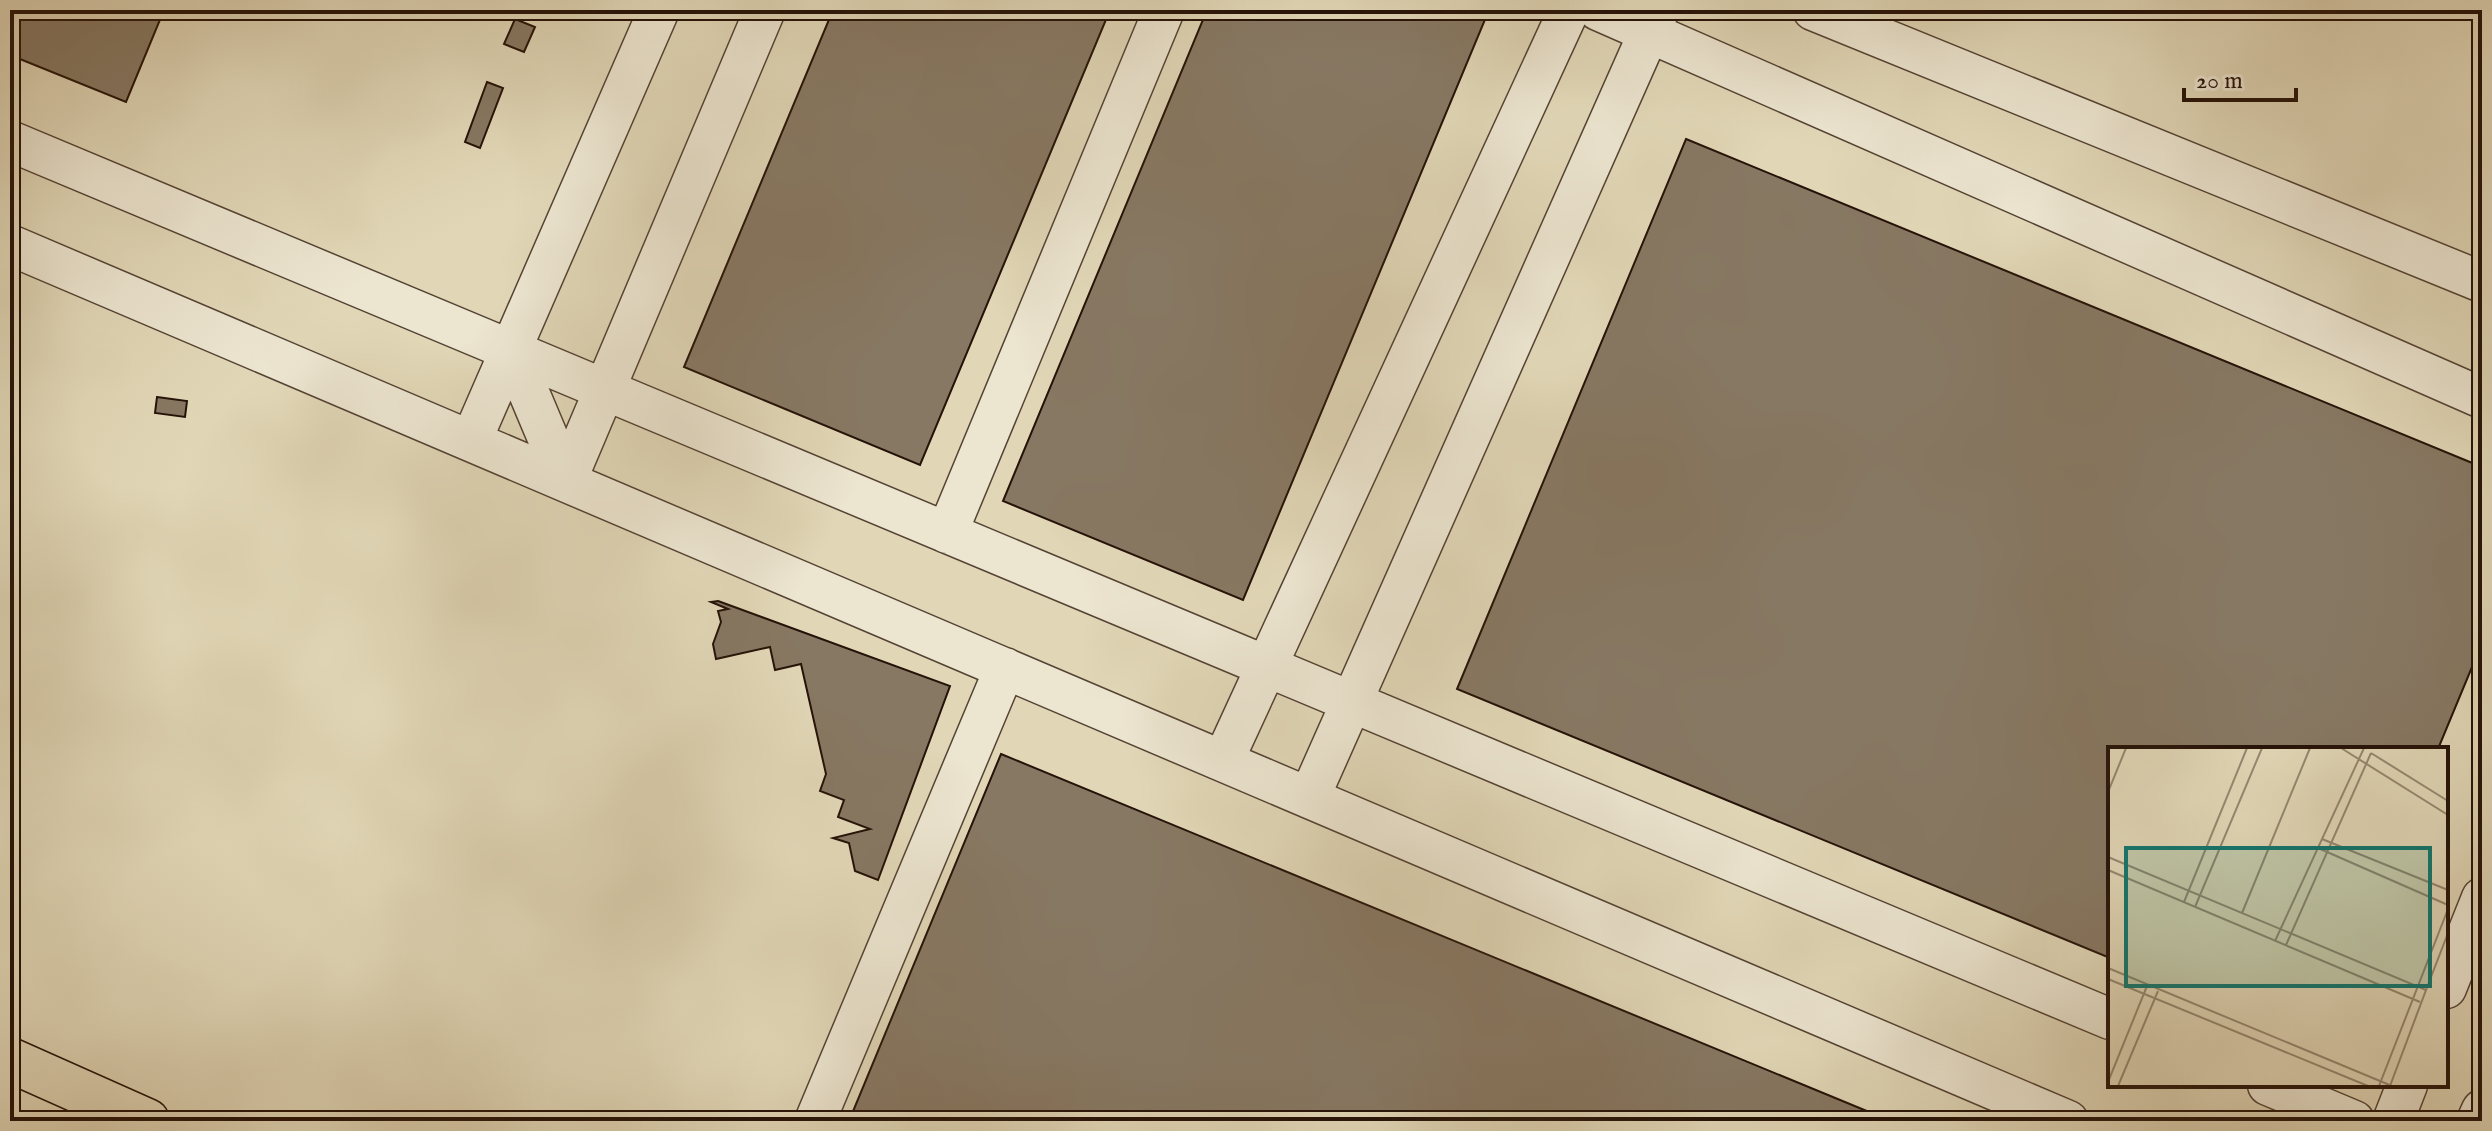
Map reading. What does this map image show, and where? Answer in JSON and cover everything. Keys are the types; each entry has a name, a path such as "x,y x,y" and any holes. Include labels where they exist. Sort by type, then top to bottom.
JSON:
{"main road":[{"path":"10,1060 147,1121"}],"street":[{"path":"471,441 659,10"},
{"path":"566,481 765,10"},
{"path":"947,533 1164,10"},
{"path":"1223,761 1569,10"},
{"path":"1598,10 1654,21 2482,398"},
{"path":"1813,10 2482,282"},
{"path":"1309,798 1654,21"},
{"path":"10,141 2108,1018"},
{"path":"10,245 2068,1121"},
{"path":"511,350 566,481"},
{"path":"815,1121 1005,668"},
{"path":"2448,983 2482,898"},
{"path":"2273,1087 2354,1121"},
{"path":"2393,1121 2406,1087"},
{"path":"2477,1121 2482,1110"}],"building":[{"path":"10,10 164,10 126,102 10,55"},
{"path":"833,10 1110,10 920,465 684,367"},
{"path":"1207,10 1489,10 1243,600 1003,501"},
{"path":"515,19 535,27 524,52 504,44"},
{"path":"487,82 503,88 480,148 465,142"},
{"path":"1686,139 2482,467 2482,643 2439,747 2108,747 2108,957 1457,689"},
{"path":"157,397 187,401 185,417 155,413"},
{"path":"718,601 950,686 878,880 855,871 849,843 833,838 870,829 838,817 844,800 820,791 826,774 801,664 775,670 770,647 716,659 713,644 721,622 718,611 728,609 711,602"},
{"path":"1001,754 1891,1121 849,1121"}]}
